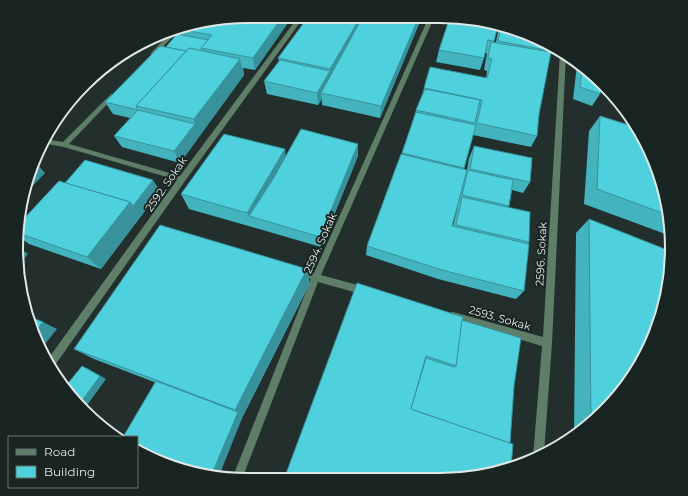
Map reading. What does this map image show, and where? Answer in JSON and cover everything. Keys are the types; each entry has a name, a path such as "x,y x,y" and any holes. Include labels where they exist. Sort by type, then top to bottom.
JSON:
{"street":[{"name":"2592. Sokak","path":"53,360 151,231 182,179 297,23"},
{"name":"2594. Sokak","path":"239,473 316,277 430,23"},
{"path":"150,56 168,38"},
{"name":"2596. Sokak","path":"539,451 547,343 563,59"},
{"path":"64,145 118,90"},
{"path":"49,142 64,145 182,179"},
{"path":"286,269 370,292"},
{"name":"2593. Sokak","path":"447,314 547,343"}],"building":[{"path":"233,23 278,23 253,58 201,48 212,35 190,31 204,27"},
{"path":"304,23 357,23 330,69 278,58"},
{"path":"359,23 416,23 381,106 321,93"},
{"path":"448,23 484,27 497,31 494,41 488,40 484,58 439,50"},
{"path":"500,32 526,40 548,51 498,41"},
{"path":"178,34 208,40 201,48 202,51 189,48 186,51 166,47"},
{"path":"491,42 551,52 539,114 537,136 477,123 482,100 424,88 430,67 487,78 492,59 488,58"},
{"path":"160,46 186,51 136,106 138,110 105,102"},
{"path":"189,48 240,59 194,119 136,106"},
{"path":"280,60 330,71 317,93 264,81"},
{"path":"582,73 601,91 600,94 580,87"},
{"path":"425,89 480,100 475,123 416,110"},
{"path":"138,110 195,124 174,151 114,136"},
{"path":"416,112 476,125 464,168 402,153"},
{"path":"600,116 628,125 642,148 648,162 661,204 662,213 597,189"},
{"path":"301,129 358,144 320,237 249,216 273,179"},
{"path":"224,134 285,149 247,213 181,194"},
{"path":"474,146 532,158 530,182 470,169"},
{"path":"401,154 467,170 452,226 529,244 524,291 442,270 367,246"},
{"path":"85,160 153,180 133,206 130,202 65,183"},
{"path":"468,170 513,180 509,206 462,195"},
{"path":"59,181 130,202 87,257 23,235 25,217"},
{"path":"462,197 530,212 529,242 456,225"},
{"path":"589,219 665,249 665,263 661,292 653,320 642,348 619,385 591,414"},
{"path":"160,225 307,269 235,410 74,349"},
{"path":"357,283 463,317 456,366 426,356 411,409 513,444 512,461 484,469 455,473 286,473"},
{"path":"35,319 43,322 38,328"},
{"path":"462,320 521,338 514,386 510,443 411,409 426,358 454,367 456,366"},
{"path":"82,366 100,376 83,400 68,383"},
{"path":"156,381 238,412 214,470 204,469 162,456 138,445 138,436 124,436"}]}
